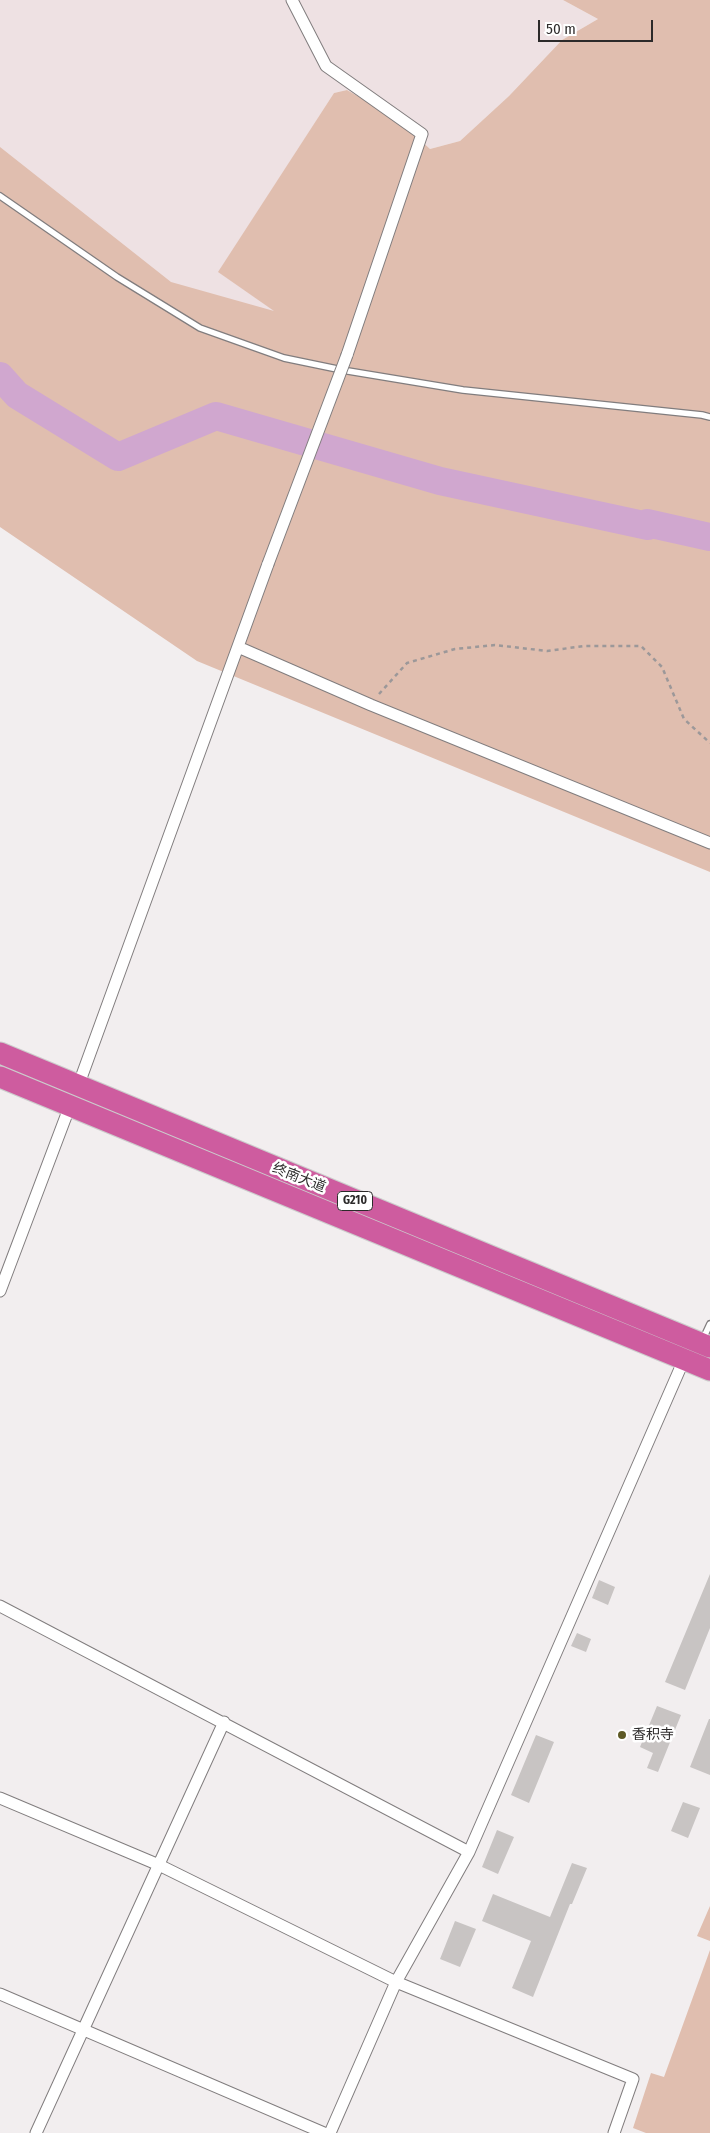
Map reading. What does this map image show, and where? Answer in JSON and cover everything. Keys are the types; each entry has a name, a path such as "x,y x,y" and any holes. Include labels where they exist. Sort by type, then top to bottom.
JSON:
{"highway":[{"name":"终南大道","path":"0,1053 74,1096"},
{"name":"终南大道","path":"0,1077 74,1096 697,1347 710,1370"}],"street":[{"path":"0,1291 74,1096 268,564 342,370 422,134 326,66 292,0"},
{"path":"238,647 371,705 710,843"},
{"path":"330,2133 396,1982 469,1852 697,1347"},
{"path":"0,1606 469,1852"},
{"path":"36,2133 224,1722"},
{"path":"0,1798 159,1865 396,1982 633,2079 614,2133"},
{"path":"0,1994 324,2133"}],"lane":[{"path":"0,196 117,277 200,328 284,358 342,370 462,390 702,414 710,417"},
{"path":"697,1347 710,1324"}],"path":[{"path":"371,705 384,687 407,663 455,649 495,645 547,651 584,646 641,646 662,667 684,719 710,743"}],"shaded area":[{"path":"0,0 563,0 598,19 562,40 509,96 460,141 430,149 398,119 347,90 334,93 219,272 315,339 188,316 0,183"},
{"path":"563,0 710,0 710,872 197,661 0,527 0,147 171,282 274,311 218,272 334,93 347,90 398,119 430,149 460,141 509,96 562,40 598,19"},
{"path":"710,1906 710,1941 697,1936"},
{"path":"710,1950 710,2133 646,2133 633,2128 651,2073 664,2077"}],"building":[{"path":"710,1574 710,1628 685,1690 665,1682"},
{"path":"599,1580 615,1587 608,1605 592,1598"},
{"path":"577,1633 591,1639 586,1652 571,1646"},
{"path":"657,1706 681,1715 658,1772 647,1768 653,1753 640,1747"},
{"path":"710,1719 710,1775 690,1767"},
{"path":"536,1735 554,1742 529,1803 511,1795"},
{"path":"683,1802 700,1808 688,1838 671,1831"},
{"path":"497,1830 514,1837 498,1874 482,1867"},
{"path":"572,1863 587,1868 572,1904 570,1904 533,1997 512,1988 531,1941 482,1921 493,1894 550,1917"},
{"path":"455,1921 476,1929 460,1967 440,1959"}],"waterway":[{"path":"0,376 17,395 118,457 216,416 440,481 648,526 647,523 710,537"}],"place":[{"name":"香积寺","path":"622,1735"}]}
